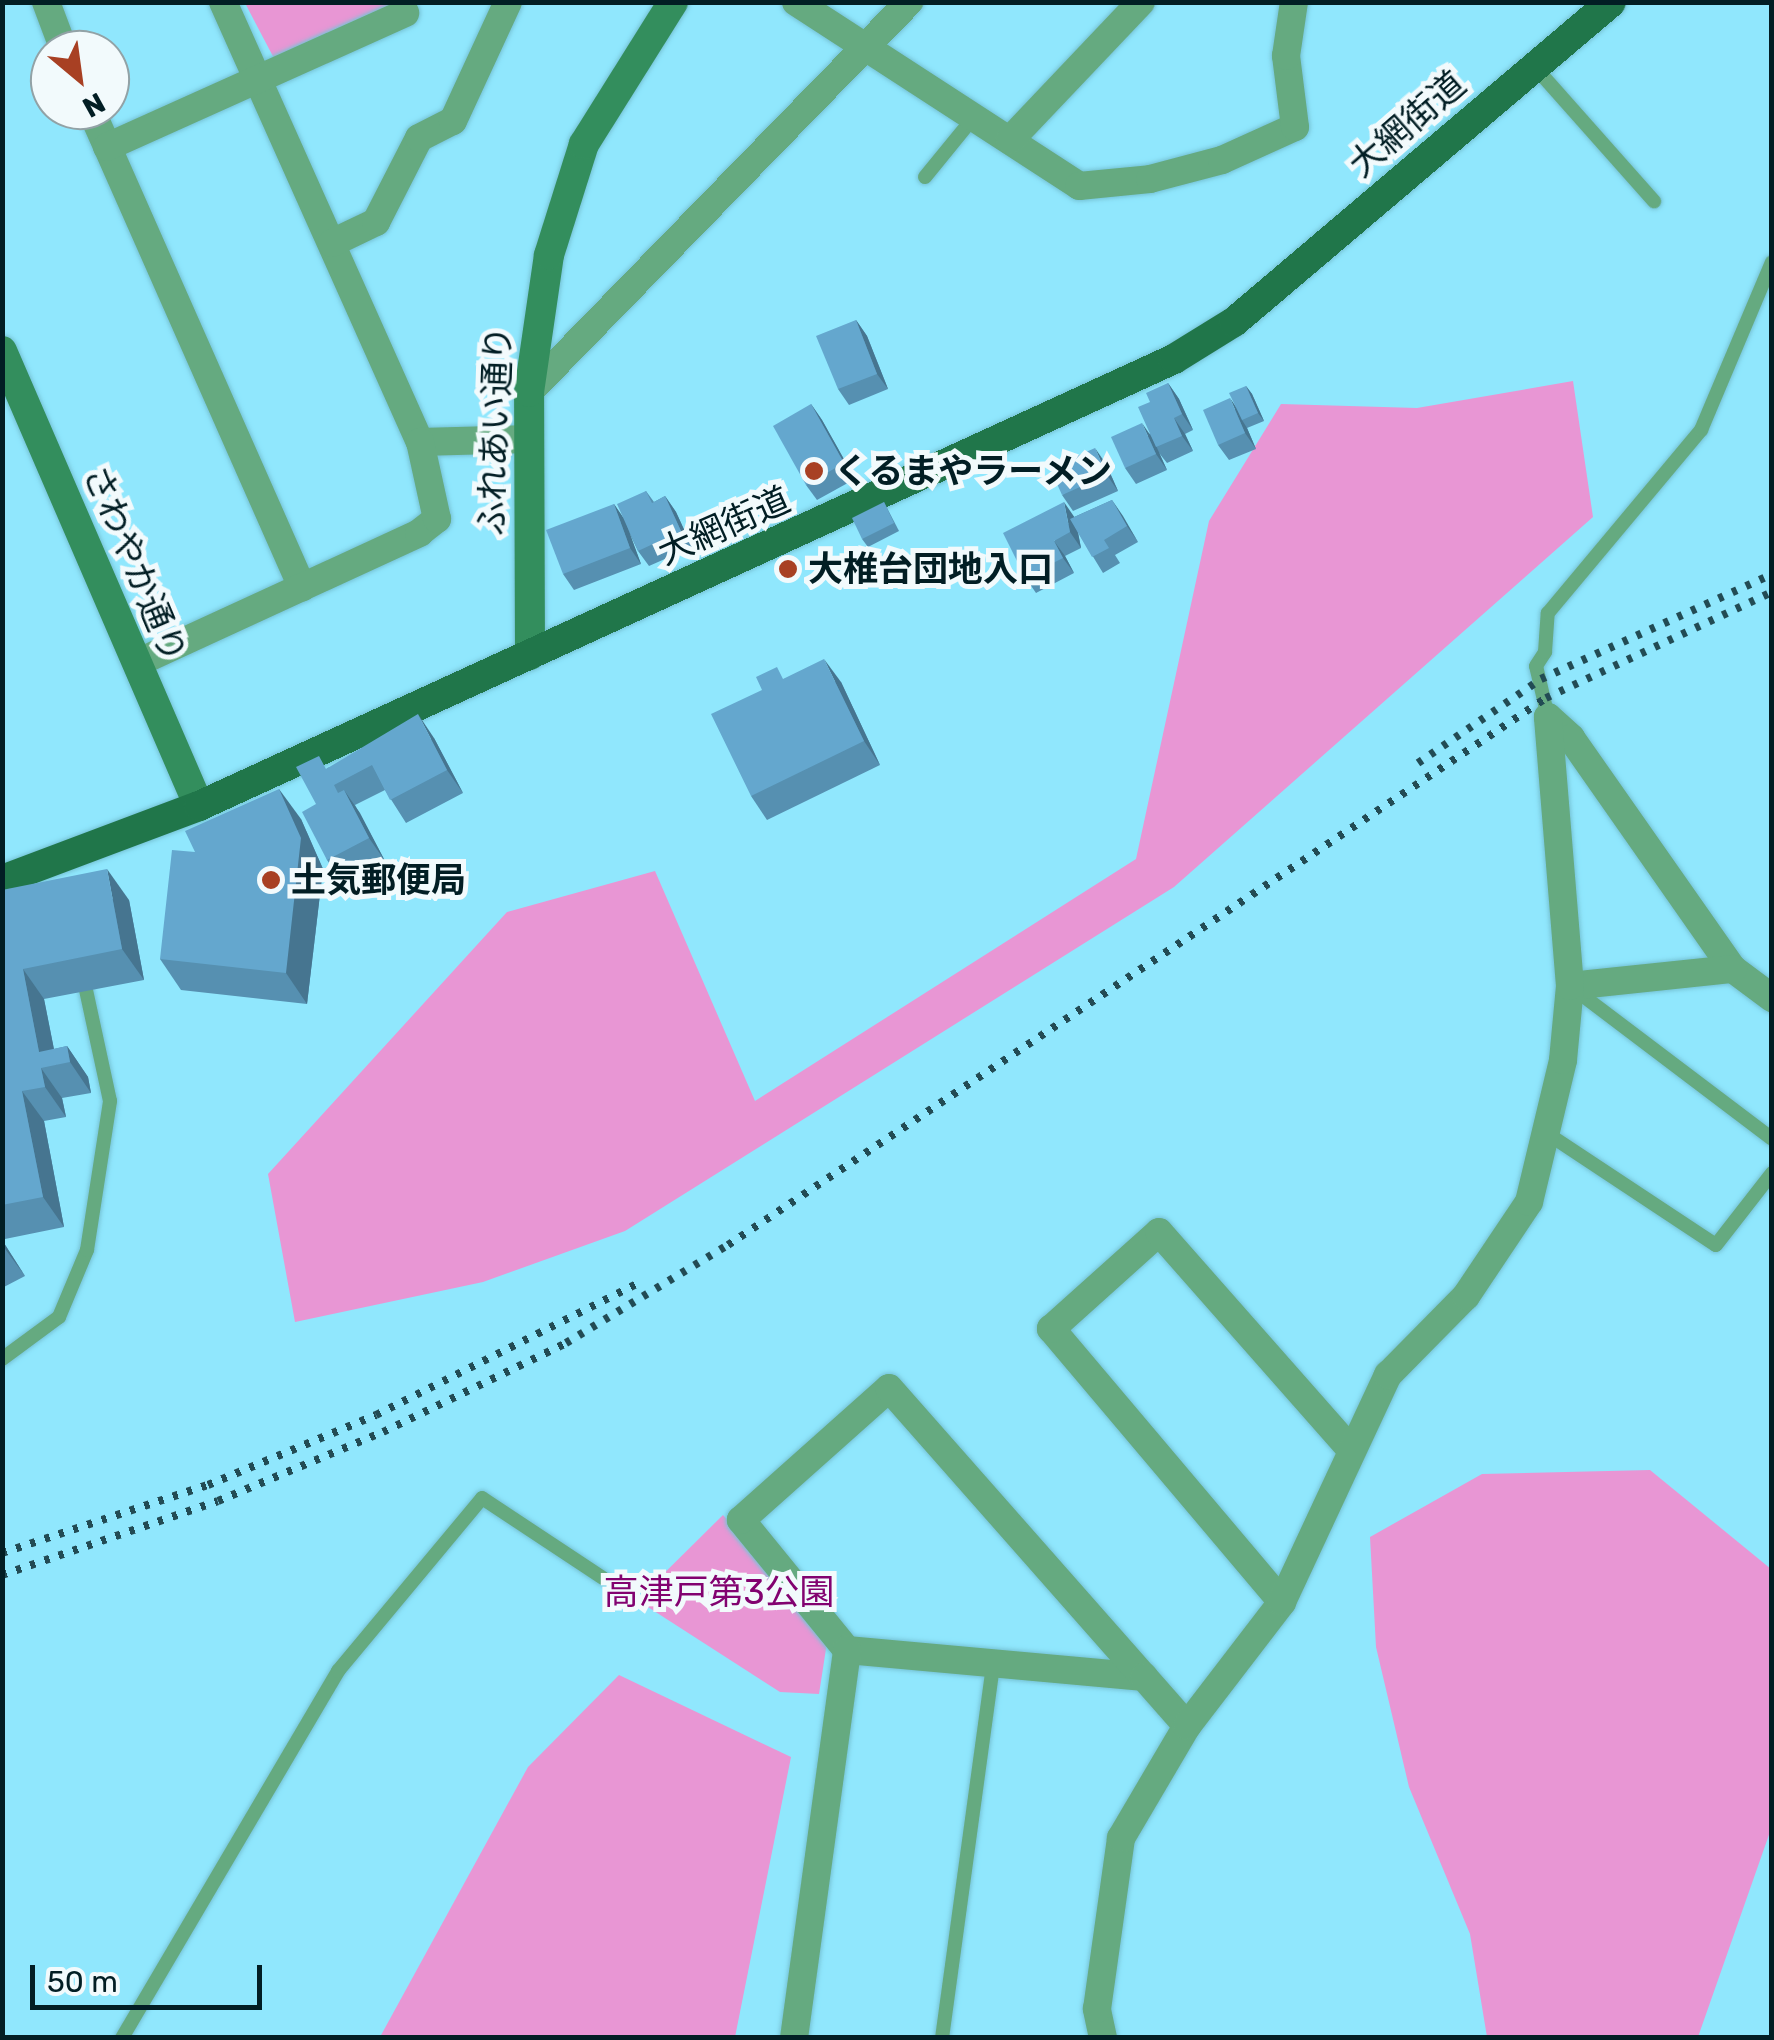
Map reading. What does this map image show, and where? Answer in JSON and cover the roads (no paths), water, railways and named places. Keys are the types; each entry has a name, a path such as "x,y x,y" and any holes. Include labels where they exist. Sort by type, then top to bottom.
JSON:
{"main road":[{"name":"大網街道","path":"2,880 58,872 1174,360 1234,322 1611,2"}],"street":[{"path":"46,2 56,30"},
{"path":"137,663 437,519 420,442 223,2"},
{"path":"332,243 376,222 419,138 453,121 508,2"},
{"name":"ふれあい通り","path":"530,655 529,392 549,255 584,144 672,2"},
{"path":"796,2 1078,186 1150,179 1222,160 1294,127 1286,56 1294,2"},
{"path":"529,392 909,2"},
{"path":"1010,140 1140,2"},
{"path":"108,148 405,13"},
{"path":"100,130 302,587"},
{"name":"さわやか通り","path":"2,351 199,806"},
{"path":"420,442 530,439"},
{"path":"1548,717 1571,738 1733,969 1772,998"},
{"path":"1102,2038 1097,2009 1121,1838 1186,1726 1282,1602 1350,1449 1388,1375 1466,1296 1528,1202 1548,1134 1570,986 1548,717"},
{"path":"1570,986 1733,969"},
{"path":"1282,1602 1051,1329 1159,1232 1350,1449"},
{"path":"1144,1678 848,1650 741,1520 888,1388 1144,1678 1186,1726"},
{"path":"794,2038 848,1650"}],"lane":[{"path":"1534,65 1654,201"},
{"path":"925,177 974,117"},
{"path":"1548,717 1536,666 1544,652 1548,614 1701,430 1772,262"},
{"path":"2,1359 60,1317 88,1250 110,1101 78,955"},
{"path":"1570,986 1772,1140"},
{"path":"1548,1134 1716,1246 1772,1174"},
{"path":"122,2038 338,1670 482,1498 603,1578"},
{"path":"942,2038 993,1664"}],"railway":[{"path":"1418,763 1541,679 1772,574"},
{"path":"2,1575 218,1501 383,1432 566,1343 728,1245 1546,698 1772,592"},
{"path":"2,1553 208,1485 376,1415 636,1284"}],"place":[{"name":"くるまやラーメン","path":"814,471"},
{"name":"大椎台団地入口","path":"788,569"},
{"name":"土気郵便局","path":"271,880"}],"park label":[{"name":"高津戸第3公園","path":"719,1592"}]}
